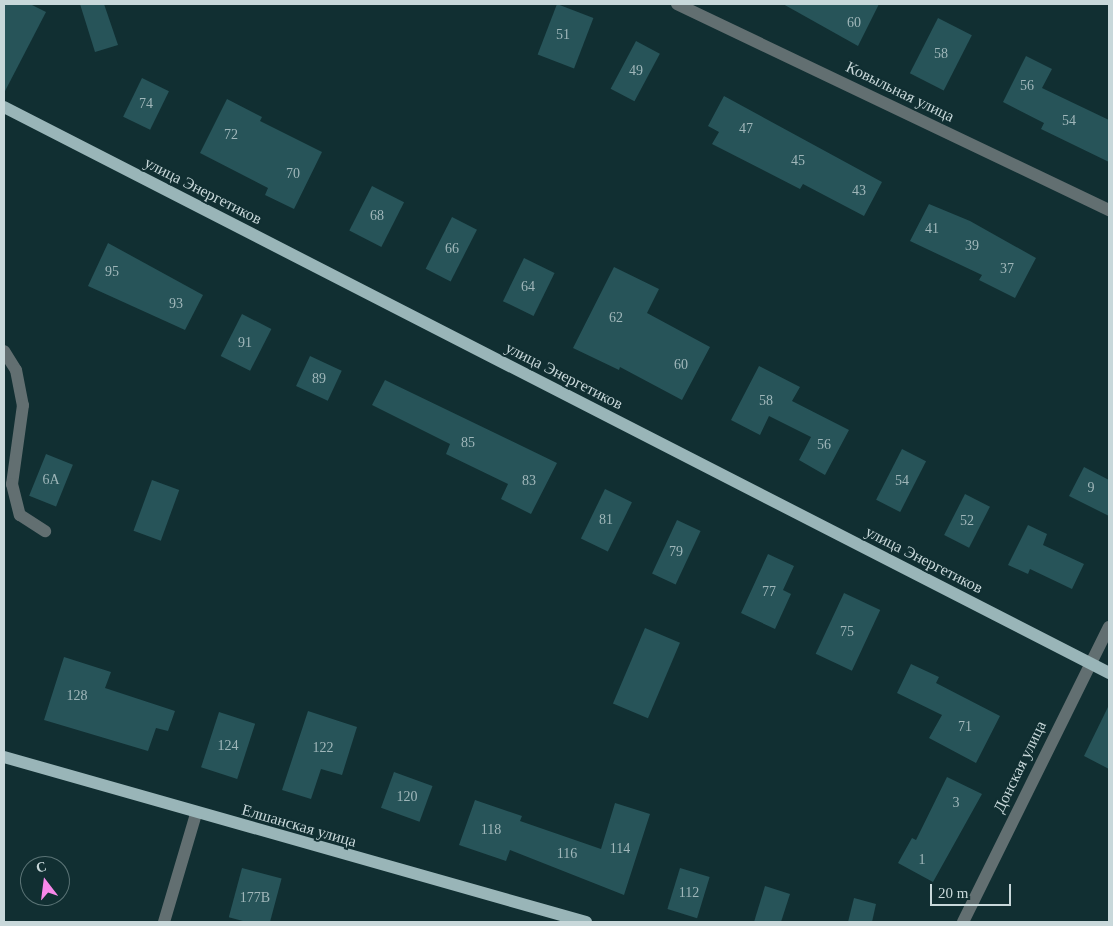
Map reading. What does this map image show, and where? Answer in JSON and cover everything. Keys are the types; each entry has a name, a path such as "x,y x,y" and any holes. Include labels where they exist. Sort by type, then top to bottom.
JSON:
{"main road":[{"name":"улица Энергетиков","path":"4,107 1109,673"},
{"name":"Елшанская улица","path":"4,757 196,814 586,922"}],"street":[{"name":"Ковыльная улица","path":"677,4 1109,210"},
{"path":"4,351 16,370 23,405 12,484 20,516 46,531"},
{"name":"Донская улица","path":"963,922 1089,663 1109,627"},
{"path":"164,922 196,814"}],"building":[{"path":"4,4 30,4 46,12 4,93"},
{"path":"80,4 104,4 118,45 95,52"},
{"path":"557,4 593,18 574,68 538,54"},
{"path":"783,4 879,4 858,46"},
{"path":"938,18 972,35 944,90 910,73"},
{"path":"636,41 660,54 634,101 611,89"},
{"path":"1026,56 1052,69 1042,88 1109,120 1109,162 1041,129 1044,123 1003,102"},
{"path":"142,78 169,91 150,130 123,117"},
{"path":"724,96 882,182 864,216 803,184 800,189 712,144 719,132 708,126"},
{"path":"227,99 262,117 260,121 322,152 294,209 265,195 268,188 200,153"},
{"path":"372,186 404,202 381,247 349,231"},
{"path":"929,204 970,221 1036,258 1015,298 979,280 982,275 910,241"},
{"path":"452,217 477,230 451,281 426,269"},
{"path":"108,243 203,295 185,330 88,286"},
{"path":"524,258 555,273 534,316 503,301"},
{"path":"614,267 659,289 647,313 710,347 682,400 620,367 619,370 573,348"},
{"path":"242,314 271,329 250,371 221,356"},
{"path":"310,356 342,371 328,401 296,386"},
{"path":"759,366 800,387 792,401 849,430 825,475 799,460 811,437 769,416 760,435 731,420"},
{"path":"385,380 557,463 531,514 501,499 508,484 446,454 450,444 372,405"},
{"path":"902,449 926,461 900,512 876,500"},
{"path":"46,454 73,465 56,507 29,496"},
{"path":"1084,467 1109,480 1109,516 1069,496"},
{"path":"152,480 179,490 161,541 134,531"},
{"path":"605,489 632,502 608,552 581,538"},
{"path":"965,494 990,507 969,548 944,535"},
{"path":"677,520 701,531 676,584 652,573"},
{"path":"1028,525 1047,534 1043,545 1084,564 1072,589 1030,569 1028,574 1008,565"},
{"path":"768,554 794,566 783,590 791,594 775,629 741,613"},
{"path":"844,593 880,610 852,671 816,654"},
{"path":"645,628 680,643 648,718 613,703"},
{"path":"64,657 111,672 105,688 175,711 168,731 156,728 148,751 44,720"},
{"path":"911,664 939,677 936,683 1000,716 976,763 929,738 942,715 897,693"},
{"path":"1109,705 1109,769 1084,756"},
{"path":"308,711 357,727 342,775 321,769 311,799 282,790"},
{"path":"219,712 255,724 237,779 201,767"},
{"path":"394,772 433,786 420,822 381,808"},
{"path":"947,777 982,794 933,882 898,863 912,838 916,840"},
{"path":"475,800 522,816 520,821 601,849 615,803 650,814 624,895 510,850 506,861 459,845"},
{"path":"242,868 282,879 270,922 246,922 229,917"},
{"path":"680,868 710,877 697,918 667,909"},
{"path":"765,886 790,894 781,922 754,922"},
{"path":"854,898 876,904 872,922 848,922"}]}
